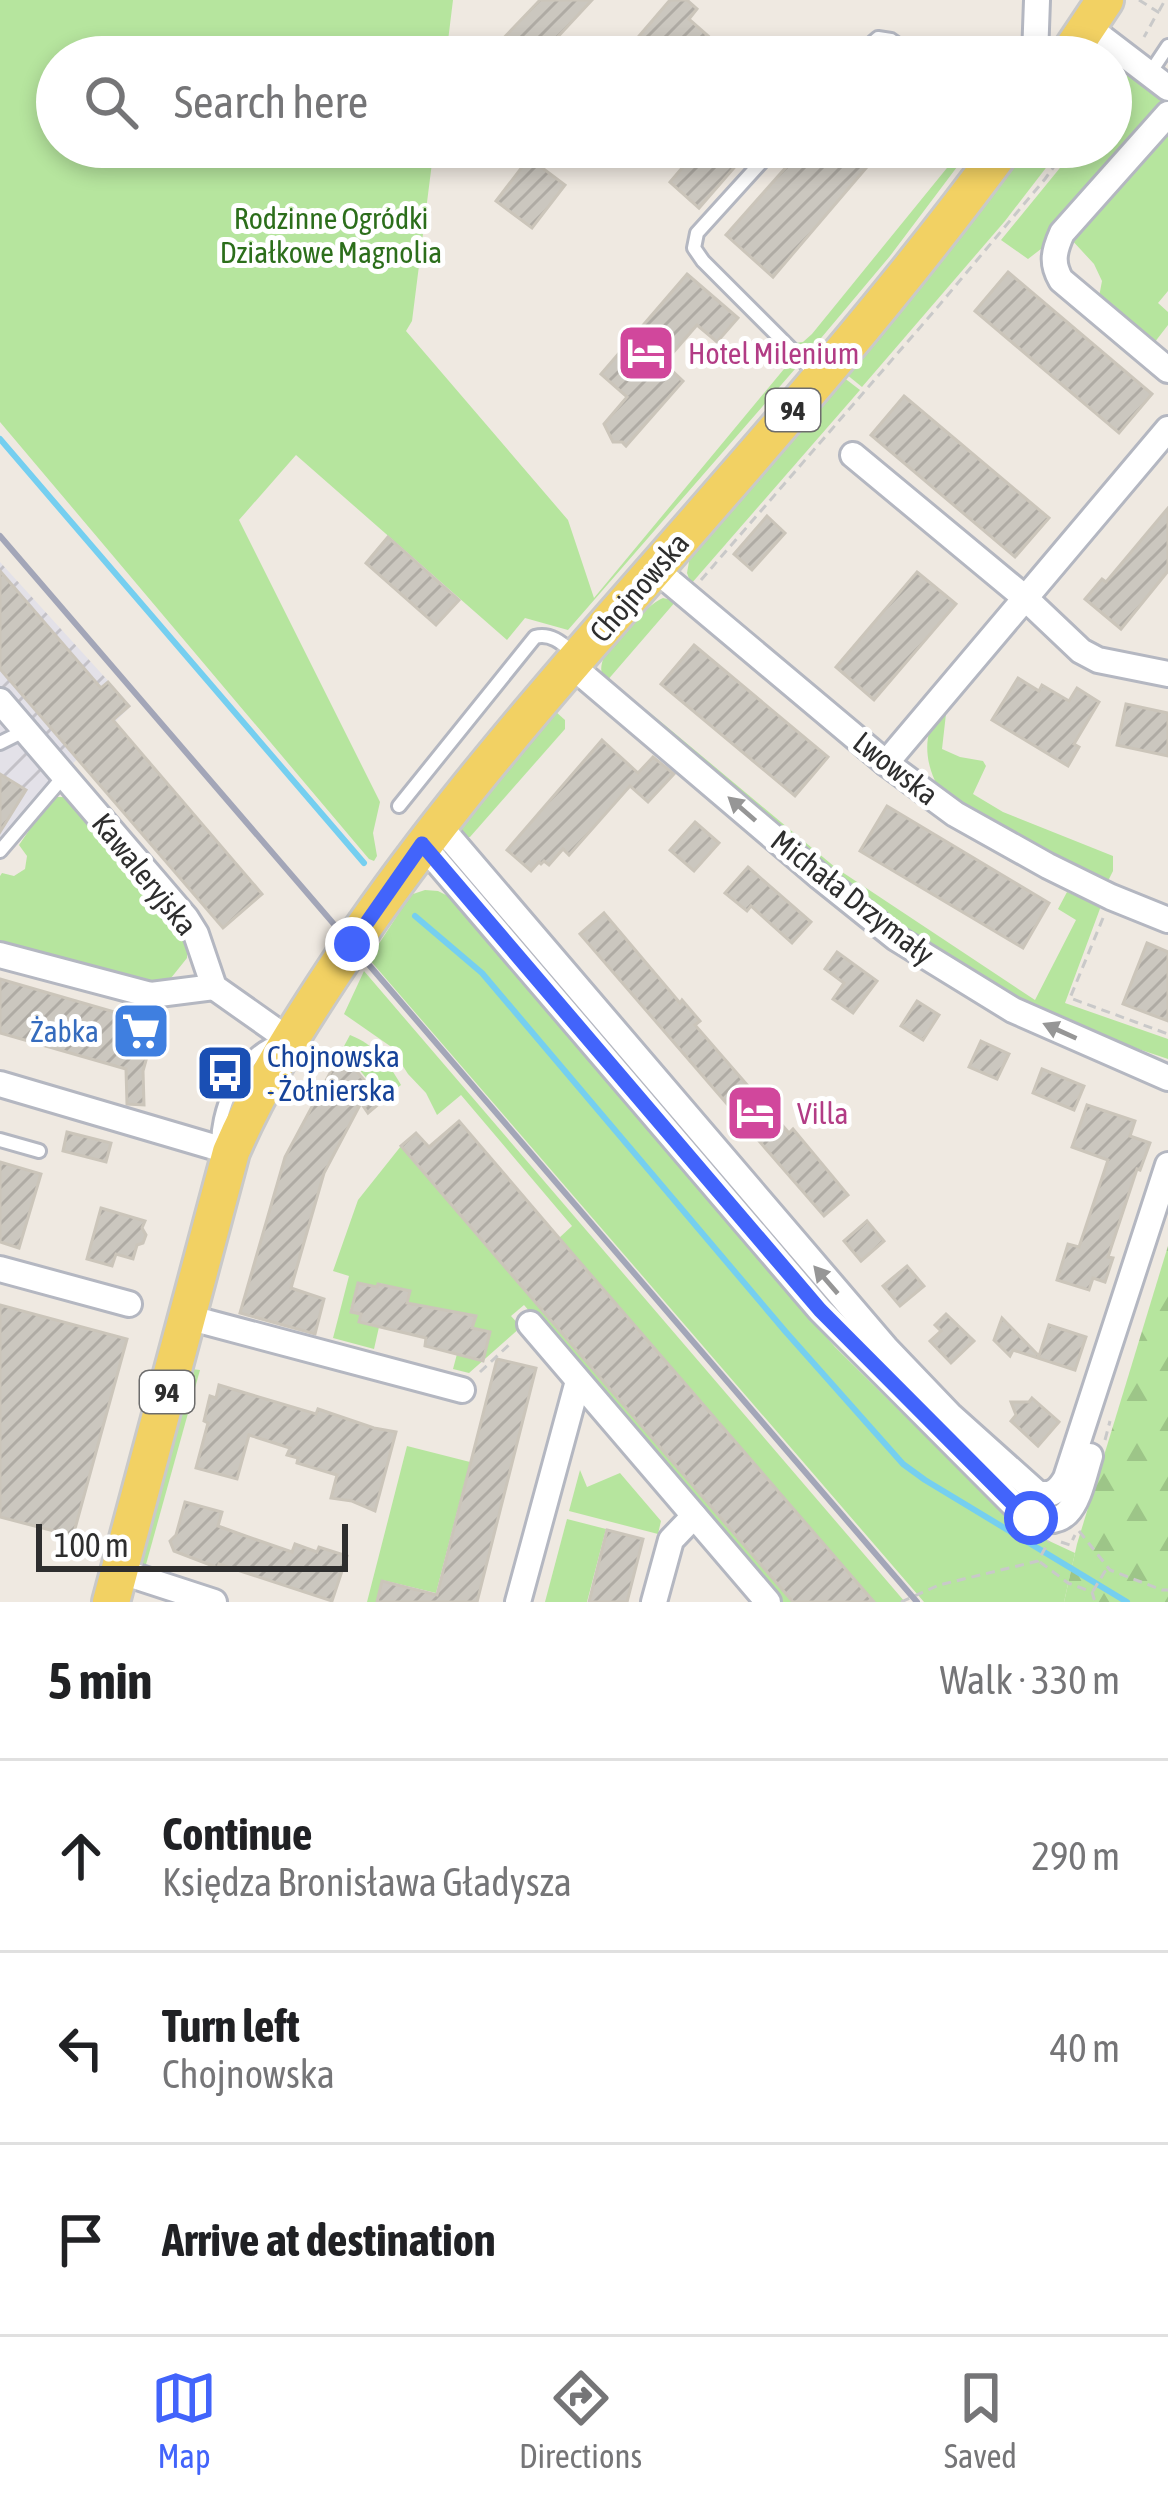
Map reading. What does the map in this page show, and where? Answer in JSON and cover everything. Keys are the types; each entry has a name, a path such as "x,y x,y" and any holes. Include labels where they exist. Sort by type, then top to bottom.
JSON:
{"main road":[{"name":"Chojnowska","path":"116,1586 224,1161 289,1040 430,834 890,296 988,168"}],"street":[{"path":"1036,36 1037,0"},
{"path":"1132,154 1168,114"},
{"path":"1120,168 1062,233 1054,260 1060,280 1168,370"},
{"path":"886,763 1168,429"},
{"path":"854,455 1090,657 1168,674"},
{"name":"Lwowska","path":"655,569 927,794 990,835 1111,897 1168,920"},
{"name":"Michała Drzymały","path":"574,661 896,938 1013,1010 1168,1078"},
{"name":"Kawaleryjska","path":"0,701 192,926 214,987"},
{"path":"430,834 886,1348 1031,1490 1049,1495 1060,1487 1168,1165"},
{"path":"430,834 841,1334 1020,1511 1057,1520 1067,1516 1077,1498 1168,1219"},
{"path":"0,955 151,995 214,987 289,1040"},
{"path":"0,1084 224,1161"},
{"path":"0,1269 129,1304"},
{"path":"187,1317 462,1390"},
{"path":"530,1324 768,1602"},
{"path":"518,1602 578,1381"},
{"path":"653,1602 671,1540 694,1516"},
{"path":"116,1586 214,1602"}],"lane":[{"path":"1150,73 1168,46"},
{"path":"756,168 697,233 694,248 820,378"},
{"path":"399,806 535,637 555,639 574,661"},
{"path":"0,743 25,730"},
{"path":"0,851 64,776"},
{"path":"0,1140 38,1151"}],"path":[{"path":"1138,0 1158,12"},
{"path":"1150,73 1158,12 1166,0"},
{"path":"687,596 1053,168"},
{"path":"1111,897 1070,998 1168,1034"},
{"path":"462,1390 530,1324"},
{"path":"1067,1516 1106,1569 1168,1590"},
{"path":"1038,1561 1049,1540"},
{"path":"901,1602 939,1585 1038,1561 1092,1592"},
{"path":"1095,1602 1092,1592 1106,1569"}],"shaded area":[{"path":"0,562 131,706 57,779 0,855"}],"green space":[{"name":"Rodzinne Ogródki Działkowe Magnolia","path":"0,0 453,0 449,36 36,36 36,168 431,168 412,321 406,331 568,520 594,598 784,369 785,356 795,369 568,630 525,618 507,640 296,455 239,520 380,802 373,833 374,861 0,422"},
{"path":"1132,69 1162,93 1162,108 1132,144"},
{"path":"1168,123 1168,291 1158,303 1168,312 1168,325 1151,347 1098,302 1102,281 1094,264 1070,238"},
{"path":"947,168 956,168 811,350 795,343 812,334"},
{"path":"1007,168 1046,168 862,387 846,374"},
{"path":"1060,168 1112,168 1050,242 1028,259 1001,240"},
{"path":"843,377 860,390 691,584 687,573 690,556"},
{"path":"663,598 676,601 606,682 601,666 611,647"},
{"path":"947,705 942,749 986,766 973,794 1003,812 1113,856 1109,879 1092,877 944,795 932,772 927,746 931,726"},
{"path":"642,706 836,868 1035,1000 1076,920 1058,909 1067,892 1101,906 1065,1003 1168,1039 1168,1059 1028,1006 930,949"},
{"path":"555,711 565,720 565,729 470,837 463,838 458,830 463,819"},
{"path":"55,797 73,801 180,926 187,939 187,958 171,978 157,986 0,945 0,876 14,876 25,869 27,856 19,845"},
{"path":"425,890 454,899 835,1347 1014,1524 1075,1553 1064,1602 924,1602 369,959 408,899"},
{"path":"364,971 905,1602 874,1602 559,1238 572,1226 461,1095 437,1115 390,1046 344,1014"},
{"path":"350,1035 380,1055 401,1085 383,1098 343,1048"},
{"path":"401,1146 793,1602 781,1602 524,1305 511,1316 521,1327 483,1361 490,1332 473,1328 475,1316 407,1303 409,1291 358,1282 350,1311 360,1314 359,1322 379,1327 374,1349 333,1338 349,1276 333,1271 358,1200"},
{"path":"1168,1246 1168,1602 1064,1602 1077,1544"},
{"path":"457,1354 483,1361 469,1373 453,1369"},
{"path":"191,1369 200,1370 145,1568 139,1564"},
{"path":"407,1446 470,1462 436,1593 382,1580 376,1602 367,1602"},
{"path":"580,1470 587,1487 620,1473 661,1521 658,1534 569,1511"},
{"path":"567,1519 606,1529 587,1602 545,1602"}],"building":[{"path":"540,0 592,0 559,36 506,36"},
{"path":"670,0 687,0 697,9 689,19 708,36 639,36"},
{"path":"521,168 542,168 565,185 532,228 496,201"},
{"path":"682,168 734,168 699,208 670,182"},
{"path":"785,168 866,168 773,277 726,235"},
{"path":"1008,272 1152,394 1119,433 975,311"},
{"name":"Hotel Milenium","path":"687,274 738,318 717,342 697,325 664,363 683,381 626,446 613,442 604,424 627,397 601,374"},
{"path":"904,396 1049,518 1015,557 871,435"},
{"path":"1168,508 1168,571 1121,629 1085,599 1102,579 1106,582"},
{"path":"767,516 785,533 752,570 734,554"},
{"path":"388,537 459,600 436,625 366,563"},
{"path":"0,571 101,688 108,682 129,706 113,720 262,894 223,928 0,669"},
{"path":"917,572 956,604 874,700 836,667"},
{"path":"694,645 828,757 795,796 661,684"},
{"path":"1018,678 1069,701 1077,688 1099,702 1074,744 1079,747 1068,766 992,720"},
{"path":"1126,704 1168,713 1168,756 1117,745"},
{"path":"602,740 638,773 653,757 674,774 648,802 630,786 569,855 563,849 549,865 539,862 531,871 507,850"},
{"path":"0,774 26,790 0,832"},
{"path":"887,806 1049,903 1023,948 860,851"},
{"path":"695,822 719,843 694,871 670,850"},
{"path":"748,867 811,922 792,943 751,906 747,911 725,893"},
{"path":"604,913 700,1021 695,1025 848,1195 824,1216 580,934"},
{"path":"1147,943 1168,952 1168,1021 1123,1004"},
{"path":"837,952 877,981 853,1013 833,999 844,983 825,969"},
{"path":"0,979 156,1024 143,1071 144,1105 127,1104 126,1069 0,1033"},
{"path":"917,1001 939,1015 923,1040 901,1026"},
{"path":"981,1041 1009,1054 997,1079 969,1067"},
{"path":"337,1060 347,1060 382,1101 368,1113 361,1103 324,1173 291,1288 324,1299 315,1334 240,1313 285,1157"},
{"path":"1042,1069 1084,1086 1074,1110 1033,1093"},
{"path":"1087,1105 1135,1121 1130,1136 1150,1143 1108,1257 1113,1258 1105,1282 1093,1278 1089,1290 1057,1280 1068,1244 1079,1247 1108,1160 1072,1147"},
{"path":"459,1121 874,1602 793,1602 401,1146 416,1133 429,1147"},
{"path":"67,1132 111,1143 106,1162 63,1151"},
{"path":"0,1162 41,1174 19,1248 0,1242"},
{"path":"101,1208 145,1221 146,1235 133,1259 116,1254 112,1266 87,1259"},
{"path":"867,1221 884,1241 861,1261 844,1241"},
{"path":"907,1266 924,1286 900,1306 883,1286"},
{"path":"358,1283 410,1291 407,1303 476,1316 472,1328 490,1332 483,1361 425,1346 426,1338 359,1322 361,1314 351,1312"},
{"path":"0,1305 127,1339 73,1536 0,1517"},
{"path":"946,1314 974,1341 951,1363 930,1341 941,1331 935,1325"},
{"path":"1002,1318 1039,1356 1049,1325 1086,1337 1075,1370 1013,1350 1010,1356 994,1340"},
{"path":"497,1359 536,1368 477,1602 377,1602 382,1581 437,1595"},
{"path":"219,1385 396,1432 375,1511 331,1498 337,1475 297,1463 298,1458 287,1455 290,1448 249,1435 237,1479 196,1468 210,1396 216,1398"},
{"path":"1032,1398 1059,1422 1038,1446 1011,1421 1016,1415 1011,1402"},
{"path":"185,1502 222,1512 218,1526 292,1552 295,1544 347,1556 332,1601 174,1551 170,1541"},
{"path":"607,1530 643,1539 627,1602 589,1602"}],"waterway":[{"path":"0,439 364,863"},
{"path":"415,916 482,973 903,1464 1127,1602"}],"railway":[{"path":"0,536 917,1602"}],"place":[{"name":"Hotel Milenium","path":"646,353"},
{"name":"Żabka","path":"141,1031"},
{"name":"Chojnowska - Żołnierska","path":"225,1073"},
{"name":"Villa","path":"755,1113"}],"route":[{"path":"352,944 422,844 841,1334 1031,1518"}]}
